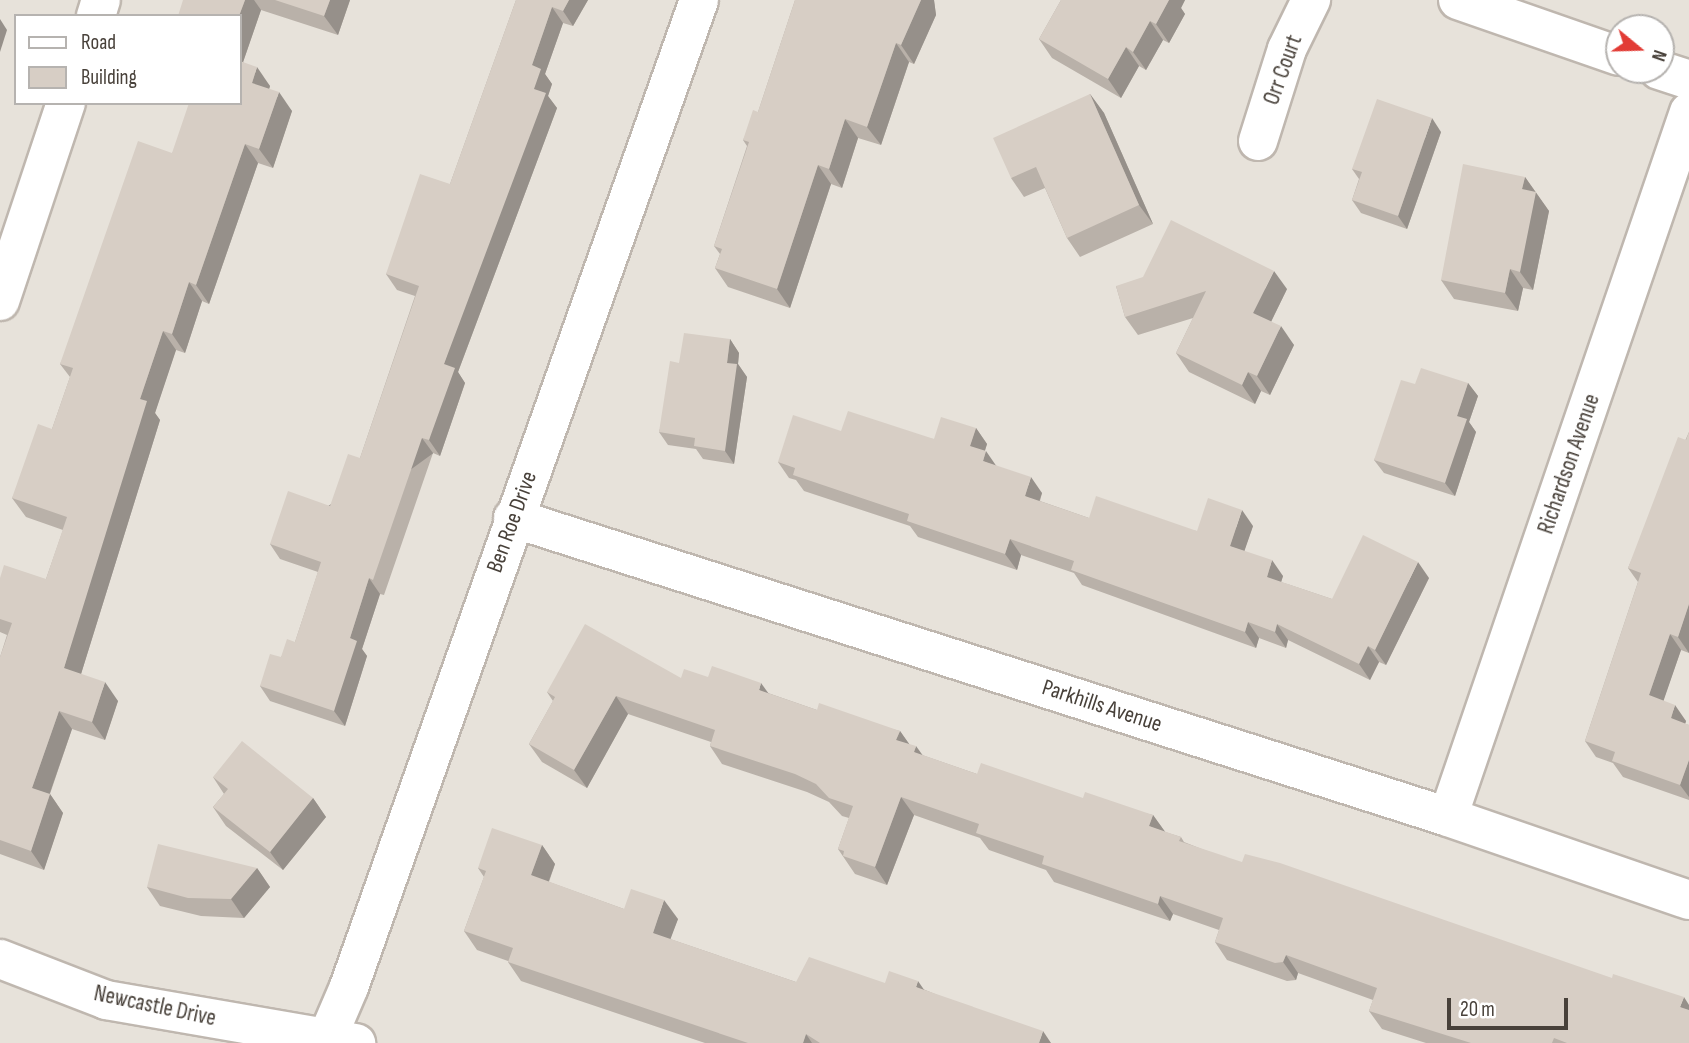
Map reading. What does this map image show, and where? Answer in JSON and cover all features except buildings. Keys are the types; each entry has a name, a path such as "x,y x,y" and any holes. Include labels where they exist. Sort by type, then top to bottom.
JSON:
{"street":[{"name":"Ben Roe Drive","path":"336,1042 513,518 699,0"},
{"name":"Orr Court","path":"1258,141 1287,49 1311,0"},
{"path":"1458,0 1605,51"},
{"path":"0,302 65,105"},
{"name":"Richardson Avenue","path":"1448,817 1689,112"},
{"name":"Parkhills Avenue","path":"513,518 1448,817 1689,900"},
{"name":"Newcastle Drive","path":"0,959 107,1000 336,1042"}],"shaded area":[{"path":"0,0 1689,0 1689,1043 0,1043"}]}
